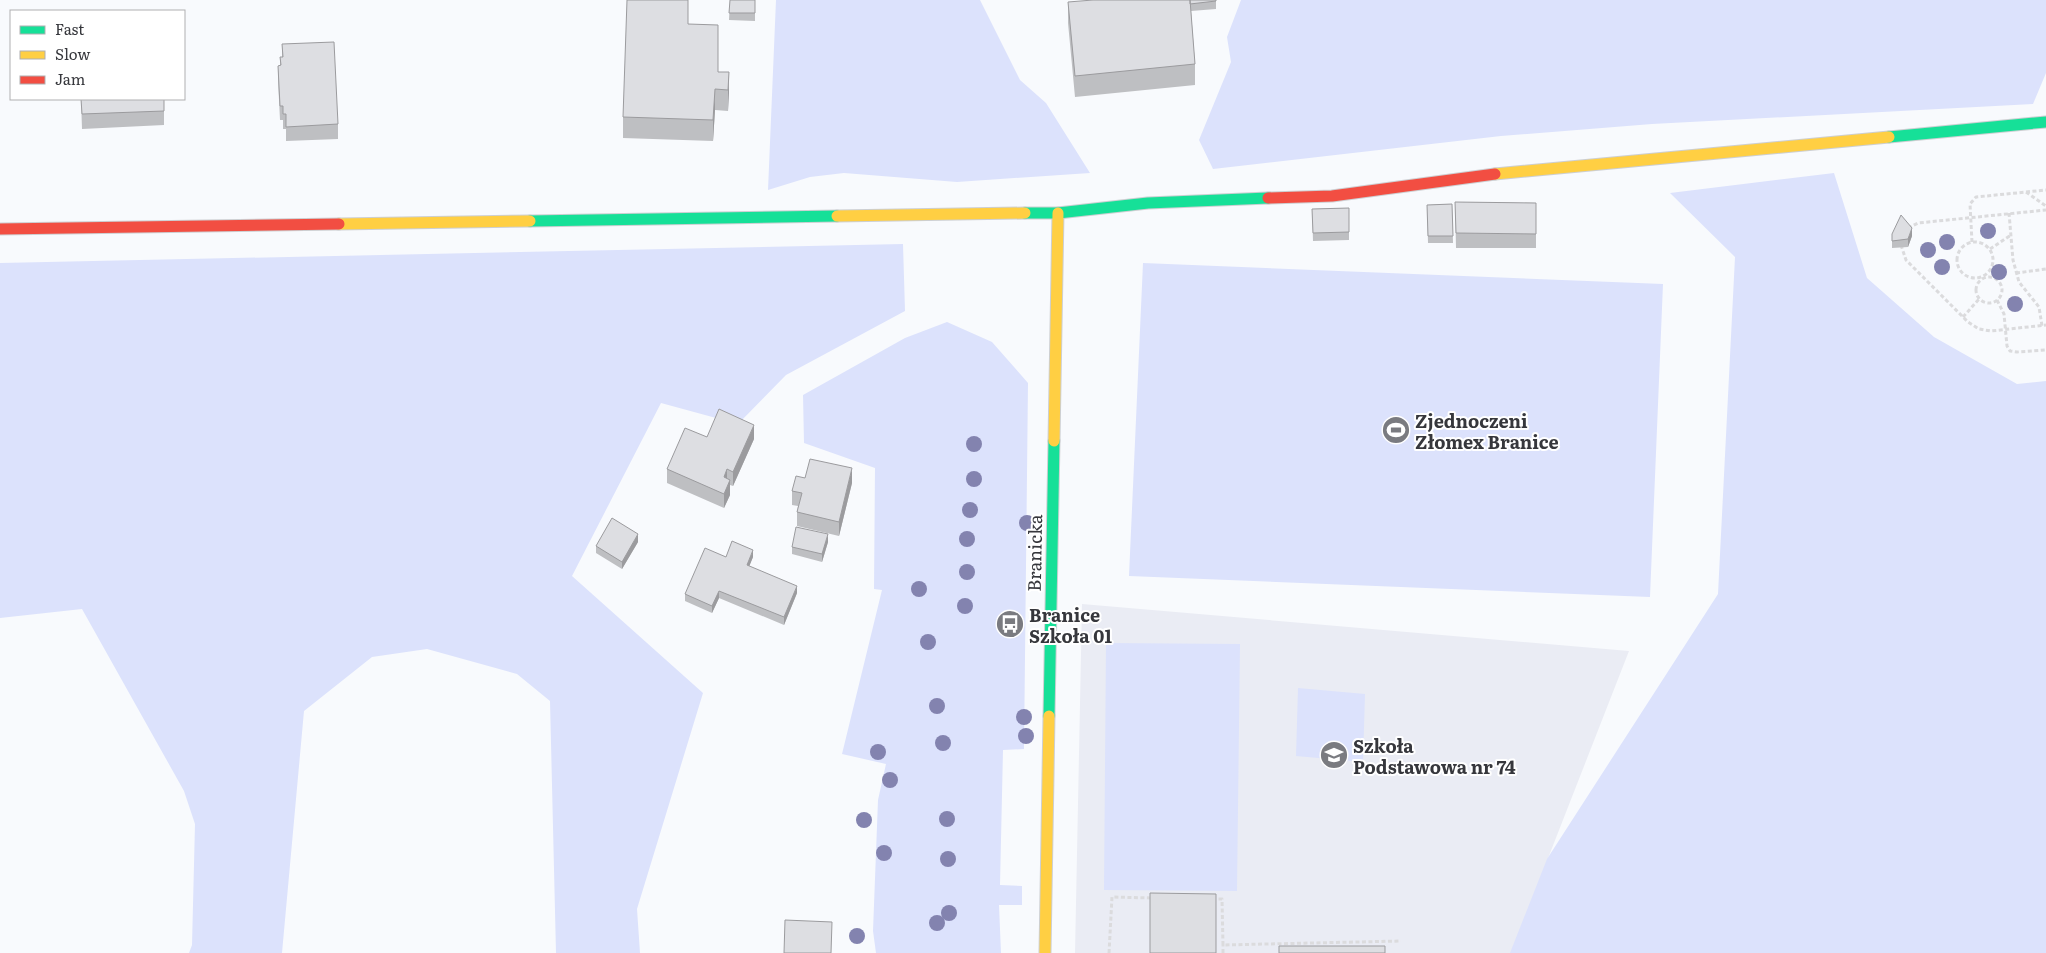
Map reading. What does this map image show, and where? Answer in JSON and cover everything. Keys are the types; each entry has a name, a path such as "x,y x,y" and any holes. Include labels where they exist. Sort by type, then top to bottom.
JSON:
{"street":[{"path":"0,229 1058,214 1148,203 1332,196 1455,178 2046,122"},
{"name":"Branicka","path":"1045,953 1058,214"}],"path":[{"path":"1972,242 1970,204 1976,197 2046,190"},
{"path":"2026,192 2046,208"},
{"path":"1905,232 1914,224 2046,208"},
{"path":"1902,237 1901,248 1906,260 1973,326 1985,331 2044,325 2039,307 2019,282 2016,273 2009,213"},
{"path":"1990,249 2011,235"},
{"path":"1979,299 1976,287 1983,277 1990,272 1994,265 1990,249 1979,242 1972,242 1960,250 1958,265 1968,277 1976,278 1983,277 1996,278 2002,288 1997,300 1992,303 1979,299"},
{"path":"2016,273 2046,269"},
{"path":"1963,317 1979,299"},
{"path":"1997,300 2004,314 2010,351 2046,350"},
{"path":"1110,953 1112,898 1162,898"},
{"path":"1202,899 1222,899 1223,953"},
{"path":"1223,945 1401,941"}],"shaded area":[{"path":"776,0 980,0 1020,80 1046,103 1090,173 957,182 844,173 810,177 768,190"},
{"path":"1241,0 2046,0 2046,73 2033,104 1652,124 1501,136 1213,169 1199,140 1231,62 1227,37"},
{"path":"1834,173 1867,278 1934,337 2017,384 2046,381 2046,953 1510,953 1547,859 1718,594 1735,257 1670,193"},
{"path":"903,244 905,311 786,375 738,424 661,403 572,576 703,693 637,909 640,953 556,953 550,701 517,674 427,649 372,657 304,711 282,953 189,953 192,945 195,824 184,791 82,609 0,618 0,263"},
{"name":"Zjednoczeni Złomex Branice","path":"1143,263 1663,284 1650,597 1129,576"},
{"path":"947,322 992,342 1028,383 1024,749 1003,750 1000,885 1022,886 1022,905 999,905 1001,953 876,953 873,931 878,800 886,764 842,754 882,590 874,589 875,468 804,443 803,395 905,338"},
{"name":"Szkoła Podstawowa nr 74","path":"1082,604 1629,651 1511,953 1075,953"},
{"path":"1106,643 1240,644 1237,891 1104,890"},
{"path":"1298,688 1365,694 1363,762 1296,756"}],"building":[{"path":"627,0 688,0 688,24 718,25 718,72 729,72 728,90 715,89 713,120 623,117"},
{"path":"730,0 755,0 755,13 729,13"},
{"path":"1093,0 1190,0 1195,64 1075,76 1068,2"},
{"path":"1190,0 1216,0 1216,1 1190,4"},
{"path":"334,42 338,124 286,127 286,114 283,114 283,106 280,106 278,66 281,65 280,57 283,57 282,44"},
{"path":"81,100 164,100 164,111 82,114"},
{"path":"1455,202 1536,203 1536,234 1456,233"},
{"path":"1452,204 1453,236 1428,236 1427,205"},
{"path":"1349,208 1349,232 1313,233 1312,209"},
{"path":"1901,215 1912,228 1908,239 1892,241 1892,234"},
{"path":"719,409 754,425 733,472 727,469 724,477 730,480 724,494 667,469 685,428 707,437"},
{"path":"810,459 852,468 839,522 797,512 802,493 792,491 796,476 805,478"},
{"path":"612,518 638,534 622,562 596,546"},
{"path":"796,527 828,534 822,554 792,547"},
{"path":"732,541 753,550 747,565 797,586 784,617 719,591 712,606 685,594 705,548 726,557"},
{"path":"1150,893 1216,894 1216,953 1150,953"},
{"path":"785,920 832,922 831,953 784,953"},
{"path":"1279,946 1385,946 1385,953 1279,953"}],"traffic: fast":[{"path":"1889,137 2046,122"},
{"path":"1025,213 1058,213 1148,203 1268,198"},
{"path":"530,221 837,216"},
{"path":"1049,716 1054,441"}],"traffic: slow":[{"path":"1495,174 1889,137"},
{"path":"837,216 1025,213"},
{"path":"1054,441 1058,213"},
{"path":"339,224 530,221"},
{"path":"1045,953 1049,716"}],"traffic: jam":[{"path":"1268,198 1332,196 1495,174"},
{"path":"0,229 339,224"}],"place":[{"name":"Zjednoczeni Złomex Branice","path":"1396,430"},
{"name":"Branice Szkoła 01","path":"1010,624"},
{"name":"Szkoła Podstawowa nr 74","path":"1334,755"}]}
